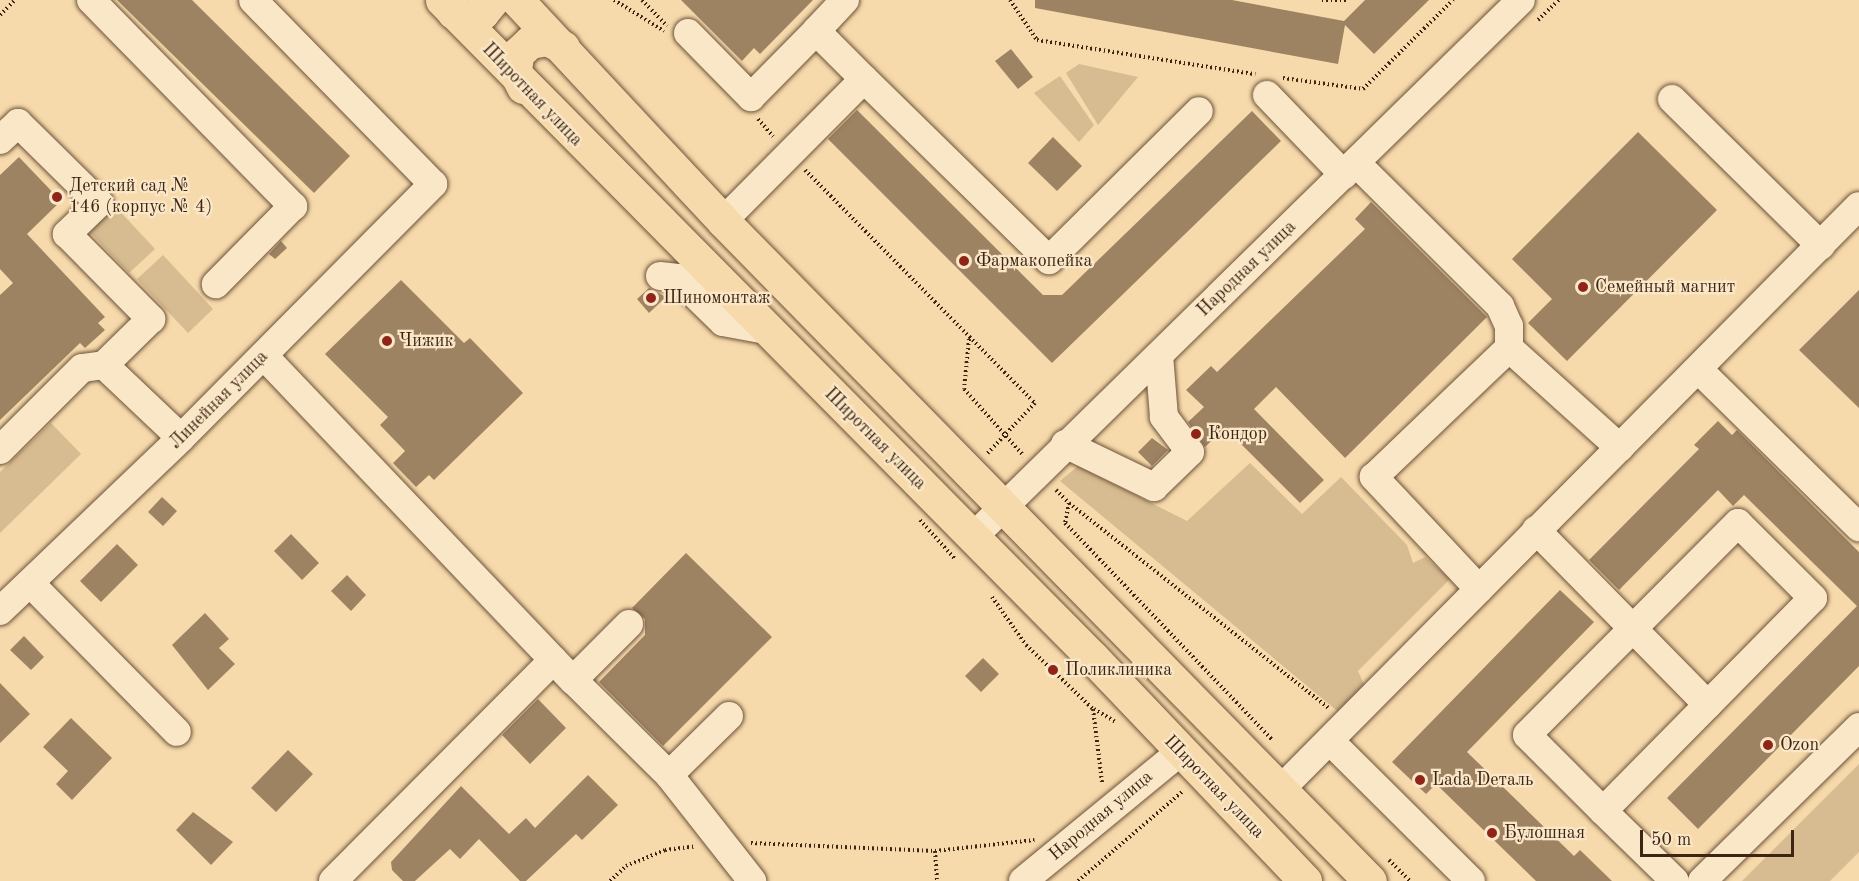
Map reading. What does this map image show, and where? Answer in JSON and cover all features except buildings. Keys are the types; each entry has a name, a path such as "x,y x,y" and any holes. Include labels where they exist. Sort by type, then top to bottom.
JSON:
{"main road":[{"path":"447,6 467,16 482,13 493,0"},
{"path":"517,0 723,221 1003,503 1291,780 1377,868"},
{"name":"Широтная улица","path":"447,6 523,87 938,502 966,551 1180,752 1305,881"},
{"path":"523,87 516,63 530,42 547,39 563,47"}],"street":[{"path":"91,0 293,206 216,284"},
{"name":"Линейная улица","path":"0,611 181,438 433,184 253,0"},
{"path":"677,33 751,98 845,0"},
{"name":"Народная улица","path":"966,551 1003,503 1350,169 1528,12"},
{"path":"816,31 1049,261 1200,111"},
{"path":"723,221 864,79"},
{"path":"1266,82 1350,169 1500,306 1509,326 1509,348 1374,477 1479,588"},
{"path":"1672,99 1821,246"},
{"path":"0,140 18,123 99,203 67,234 151,319 104,365 82,368 0,450"},
{"path":"1291,780 1340,733 1536,530 1700,371 1859,206"},
{"path":"660,276 678,278 723,322 766,330"},
{"path":"1509,348 1620,448"},
{"path":"1065,444 1154,487 1190,452 1164,417 1159,355"},
{"path":"264,356 563,670 669,775 726,842 752,881"},
{"path":"104,365 181,438"},
{"path":"1700,371 1859,527"},
{"path":"1603,811 1813,598 1738,523 1527,735 1603,811 1675,881"},
{"path":"1536,530 1707,705"},
{"path":"30,583 177,732"},
{"path":"333,881 563,670 629,624"},
{"path":"669,775 729,716"},
{"path":"1702,881 1859,727"},
{"path":"1340,733 1471,881"},
{"name":"Народная улица","path":"1023,881 1180,752"}],"path":[{"path":"0,15 15,0"},
{"path":"614,0 677,33"},
{"path":"642,0 677,33"},
{"path":"1010,0 1036,40 1266,82 1363,89 1454,0"},
{"path":"1322,0 1347,0"},
{"path":"1528,12 1559,0"},
{"path":"752,113 969,339 1035,403 970,470"},
{"path":"969,339 964,389 1005,436"},
{"path":"938,502 918,522 966,551"},
{"path":"1069,502 1340,733"},
{"path":"1065,523 1291,780"},
{"path":"984,589 1026,645 1093,709 1104,780 1096,788"},
{"path":"1078,881 1182,789 1190,798"},
{"path":"610,881 626,866 665,850 726,842 935,850 1044,838"},
{"path":"935,850 937,881"},
{"path":"1377,868 1410,881"}],"shaded area":[{"path":"1079,64 1138,77 1098,125 1066,73"},
{"path":"1060,76 1094,125 1079,142 1034,93"},
{"path":"114,205 155,249 129,273 88,230"},
{"path":"163,255 213,309 188,333 137,279"},
{"path":"51,423 81,454 0,533 0,472"},
{"path":"1250,463 1302,514 1341,477 1407,545 1413,563 1425,557 1450,579 1358,671 1366,689 1341,714 1060,481 1078,466 1187,521"},
{"path":"1859,764 1859,852 1830,881 1742,881"}],"place":[{"name":"Детский сад № 146 (корпус № 4)","path":"57,197"},
{"name":"Фармакопейка","path":"964,261"},
{"name":"Семейный магнит","path":"1583,287"},
{"name":"Шиномонтаж","path":"651,298"},
{"name":"Чижик","path":"387,341"},
{"name":"Кондор","path":"1196,434"},
{"name":"Поликлиника","path":"1053,670"},
{"name":"Ozon","path":"1768,745"},
{"name":"Lada Dеталь","path":"1420,780"},
{"name":"Булошная","path":"1492,833"}]}
